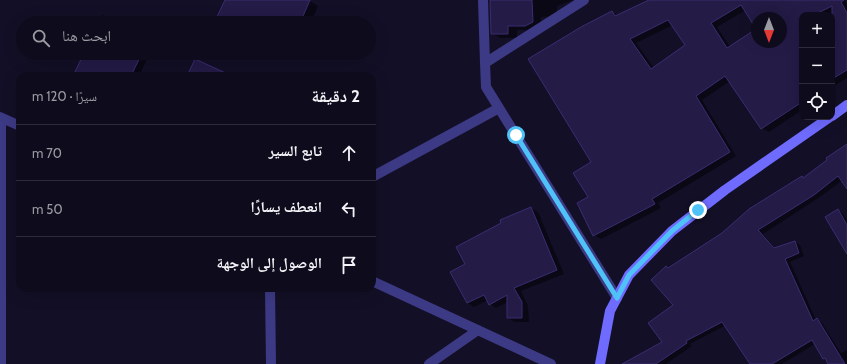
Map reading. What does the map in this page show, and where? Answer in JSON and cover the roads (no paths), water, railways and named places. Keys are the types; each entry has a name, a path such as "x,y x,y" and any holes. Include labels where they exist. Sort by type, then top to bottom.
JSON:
{"street":[{"path":"483,0 486,87 617,298"},
{"path":"485,63 584,0"},
{"path":"835,113 847,105"},
{"path":"376,175 499,108"},
{"path":"1,364 0,117 16,124"},
{"path":"600,364 610,311 629,275 672,231 725,190 825,120"},
{"path":"376,283 551,364"},
{"path":"270,292 271,364"},
{"path":"429,364 478,330"}]}
